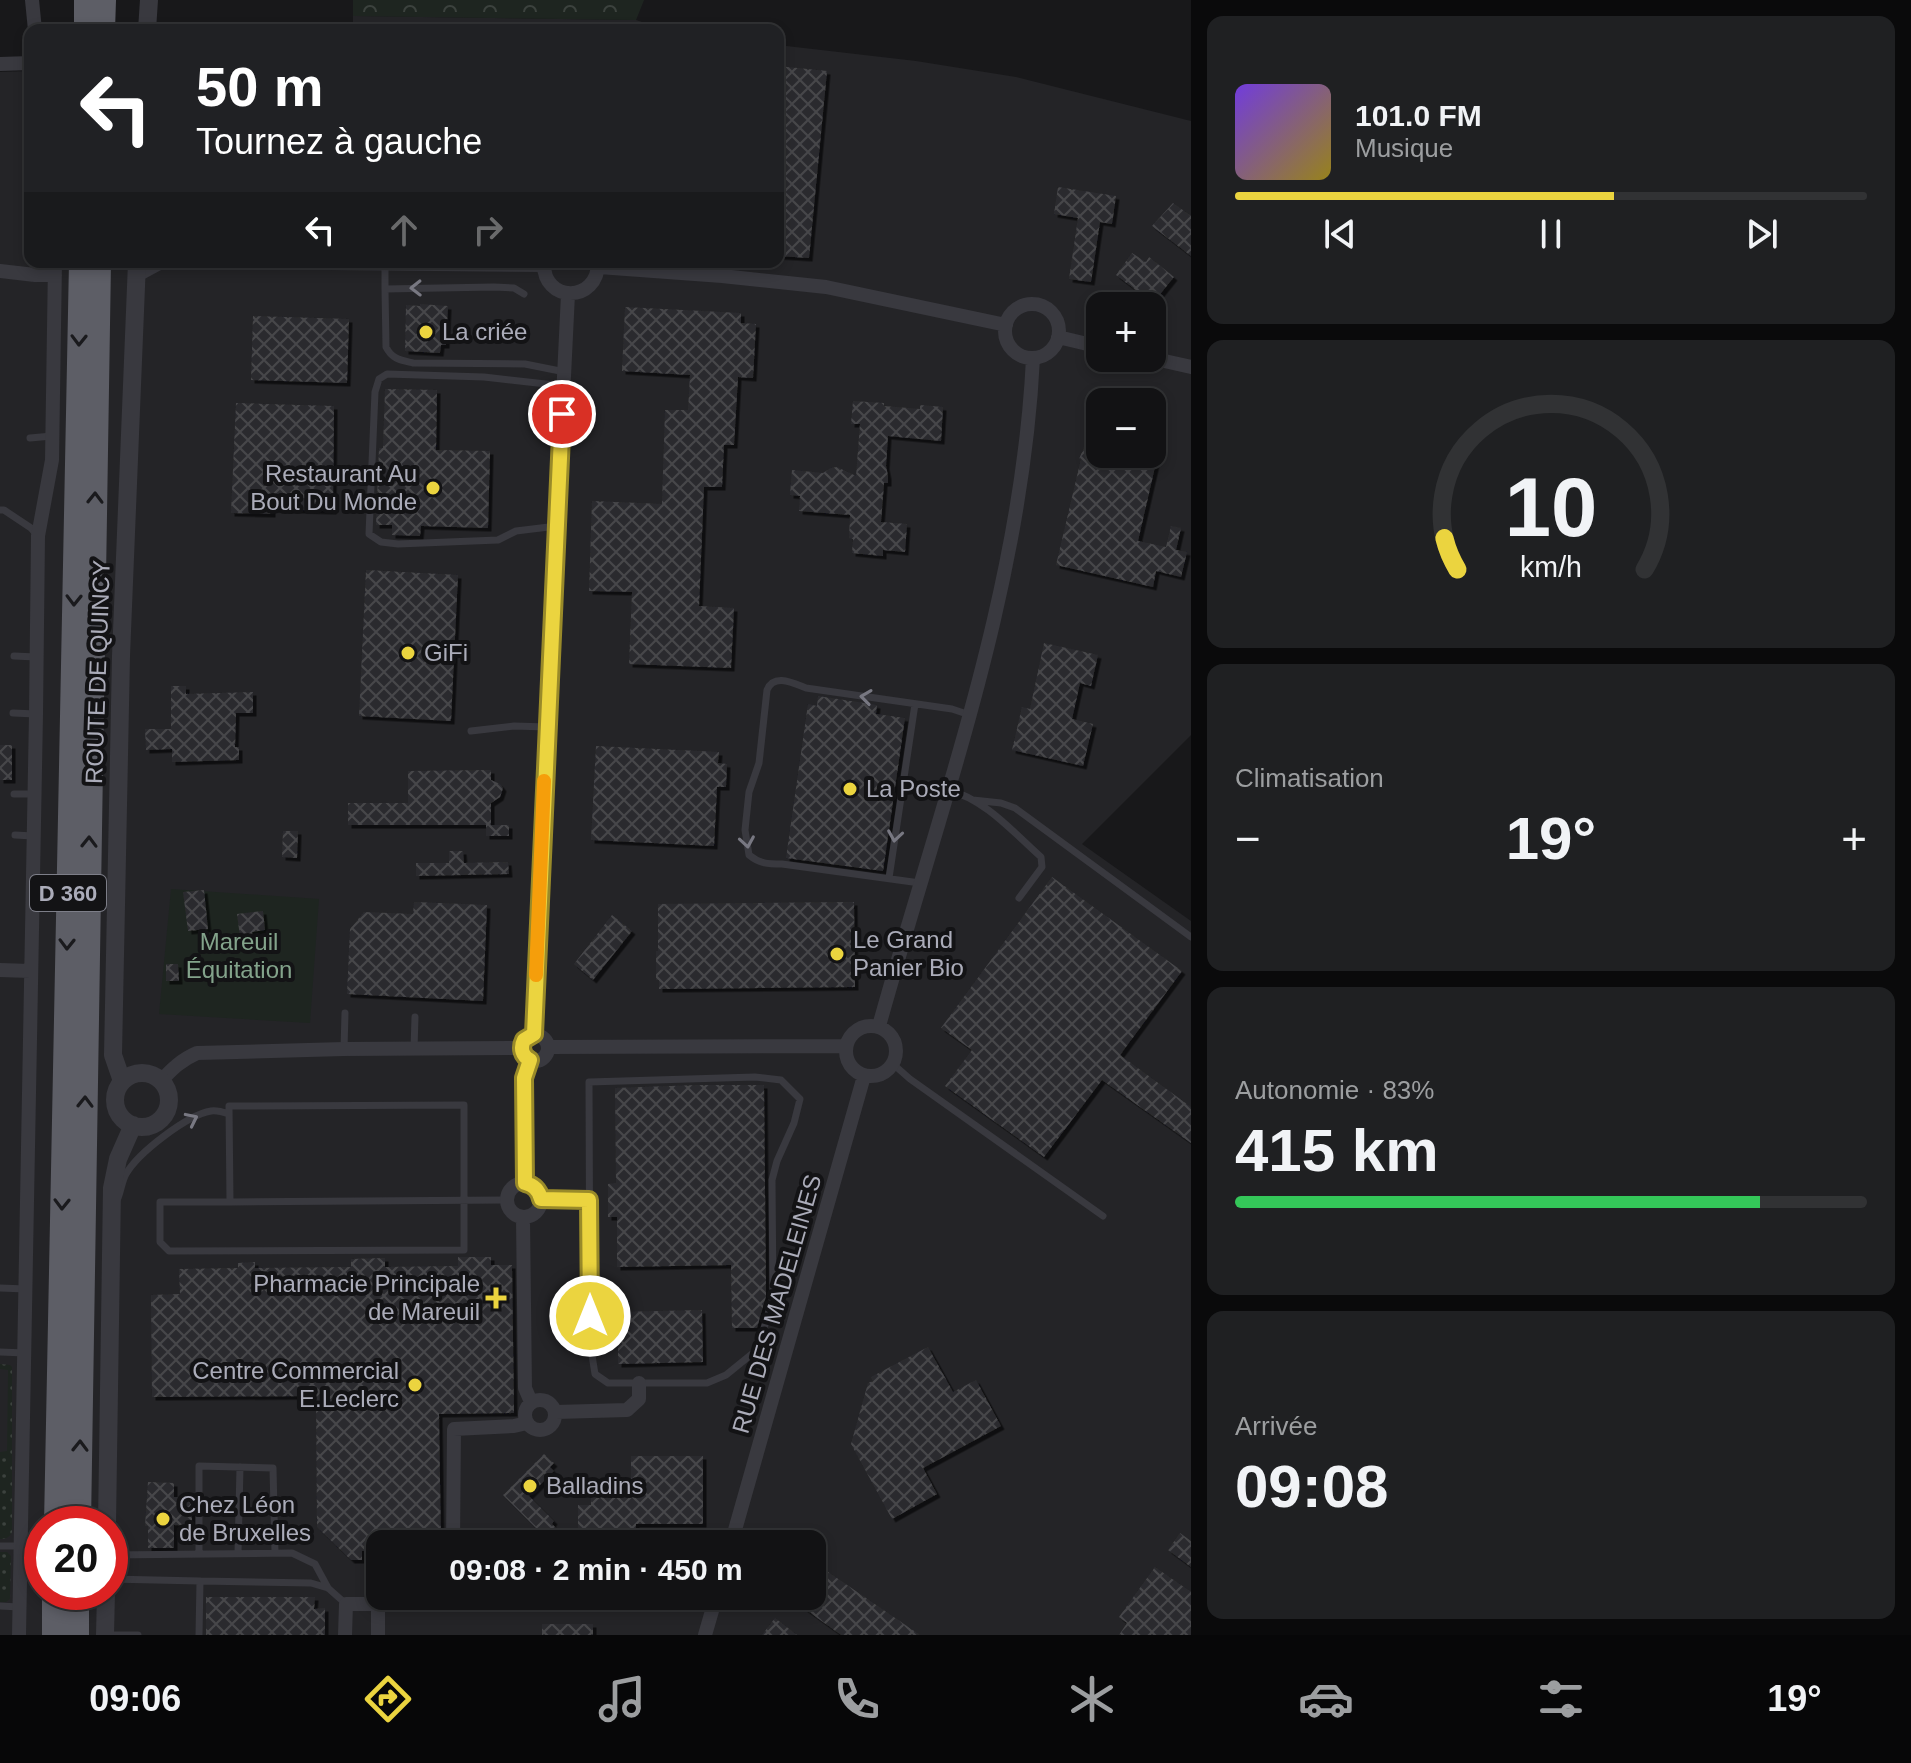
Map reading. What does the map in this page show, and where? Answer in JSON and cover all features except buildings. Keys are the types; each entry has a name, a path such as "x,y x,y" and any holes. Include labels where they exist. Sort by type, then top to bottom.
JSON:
{"highway":[{"path":"86,0 86,24"},
{"path":"103,24 104,0"},
{"name":"D 360","path":"56,1506 81,268"},
{"name":"D 360","path":"79,1506 99,268"},
{"path":"54,1610 54,1635"},
{"path":"77,1610 77,1635"}],"street":[{"path":"32,0 34,24"},
{"path":"147,24 149,0"},
{"path":"0,64 24,63"},
{"name":"ROUTE DE QUINCY","path":"122,1081 113,1055 121,656 137,268"},
{"path":"544,268 547,281 560,292 568,294 586,289 597,276 598,268"},
{"path":"698,268 723,269 826,287 1006,325"},
{"path":"0,271 35,275 55,269 52,436 49,482 38,536 30,971 23,1148 26,1289 19,1635"},
{"path":"534,1034 568,294"},
{"path":"1041,305 1057,321 1058,337 1049,352 1033,358 1026,357 1014,351 1006,339 1006,325 1019,307 1041,305"},
{"path":"1058,337 1086,344"},
{"path":"879,1026 998,609 1019,490 1033,358"},
{"path":"1166,361 1191,367"},
{"path":"0,970 30,971"},
{"path":"879,1026 895,1042 896,1057 888,1071 873,1077 864,1076 852,1067 846,1046 849,1038 862,1027 879,1026"},
{"path":"161,1081 185,1058 197,1053 414,1049 526,1054 539,1061 546,1056 549,1047 542,1036 534,1034 524,1040 526,1054 525,1183"},
{"path":"549,1047 846,1046"},
{"path":"146,1073 161,1081 166,1088 168,1106 158,1121 142,1127 125,1121 119,1115 115,1097 122,1081 146,1073"},
{"name":"RUE DES MADELEINES","path":"735,1530 864,1076"},
{"path":"107,1506 112,1188 118,1159 133,1125"},
{"path":"525,1183 538,1190 541,1199 536,1212 523,1218 509,1210 506,1200 510,1189 525,1183"},
{"path":"523,1218 525,1388 531,1402"},
{"path":"556,1412 627,1410 639,1399 639,1383"},
{"path":"536,1400 546,1400 556,1412 554,1423 546,1429 535,1429 525,1418 526,1409 536,1400"},
{"path":"453,1530 454,1429 527,1423"},
{"path":"345,1635 346,1604 366,1604"},
{"path":"105,1635 106,1610"},
{"path":"378,1610 378,1635"},
{"path":"705,1635 713,1610"}],"lane":[{"path":"385,268 386,347 390,355 413,363 525,364 564,379"},
{"path":"385,289 494,287 514,288 524,294"},
{"path":"557,526 516,531 498,540 398,544 381,542 369,534 375,392 379,379 387,374 564,379"},
{"path":"30,438 52,436"},
{"path":"0,510 31,528 38,536"},
{"path":"14,656 37,657"},
{"path":"920,883 759,863 749,855 745,830 749,792 759,763 767,690 774,681 785,681 806,688 952,709 970,715"},
{"path":"889,878 915,704"},
{"path":"13,713 36,714"},
{"path":"471,731 514,726 547,727"},
{"path":"948,790 982,805 1041,857 1042,867 1019,898"},
{"path":"14,794 34,794"},
{"path":"973,800 1015,808 1191,937"},
{"path":"15,835 33,836"},
{"path":"344,1049 345,1013"},
{"path":"414,1049 415,1017"},
{"path":"893,1064 1103,1216"},
{"path":"755,1077 781,1080 800,1099 772,1180 773,1297 758,1349 726,1375 707,1383 608,1383 595,1374 590,1343 589,1200 589,1082 755,1077"},
{"path":"230,1202 229,1106 464,1105 464,1200 464,1250 169,1251 160,1242 160,1202 230,1202 464,1200 506,1200"},
{"path":"112,1219 126,1175 142,1154 196,1116 214,1110 229,1114"},
{"path":"541,1199 589,1200"},
{"path":"0,1288 26,1289"},
{"path":"0,1352 25,1353"},
{"path":"199,1554 199,1466 273,1468 275,1553"},
{"path":"238,1553 240,1467"},
{"path":"0,1546 20,1546"},
{"path":"128,1555 292,1553 315,1564 328,1588 346,1604"},
{"path":"128,1579 291,1581 328,1588"},
{"path":"199,1635 200,1581"},
{"path":"0,1606 19,1607"},
{"path":"105,1635 138,1635"}],"shaded area":[{"path":"353,16 636,20 642,24 353,24"},
{"path":"784,46 916,61 1016,77 1191,121 1191,735 1082,844 1191,921 1191,1635 0,1635 0,72 24,71 24,268 784,268"}],"green space":[{"path":"353,0 644,0 636,20 353,16"},
{"name":"Mareuil Équitation","path":"171,889 319,899 310,1023 159,1014"},
{"path":"0,1364 12,1367 12,1532 7,1538 0,1539 0,1452 7,1451 8,1370 0,1369"},
{"path":"0,1552 11,1556 10,1599 6,1602 0,1602"}],"slow traffic":[{"path":"536,975 544,781"}],"place":[{"name":"La criée","path":"426,332"},
{"name":"Restaurant Au Bout Du Monde","path":"433,488"},
{"name":"GiFi","path":"408,653"},
{"name":"La Poste","path":"850,789"},
{"name":"Le Grand Panier Bio","path":"837,954"},
{"name":"Pharmacie Principale de Mareuil","path":"496,1298"},
{"name":"Centre Commercial E.Leclerc","path":"415,1385"},
{"name":"Balladins","path":"530,1486"},
{"name":"Chez Léon de Bruxelles","path":"163,1519"}],"route":[{"path":"562,414 534,1034 524,1040 522,1048 530,1060 524,1078 525,1183 538,1190 541,1199 589,1200 590,1316"}]}
